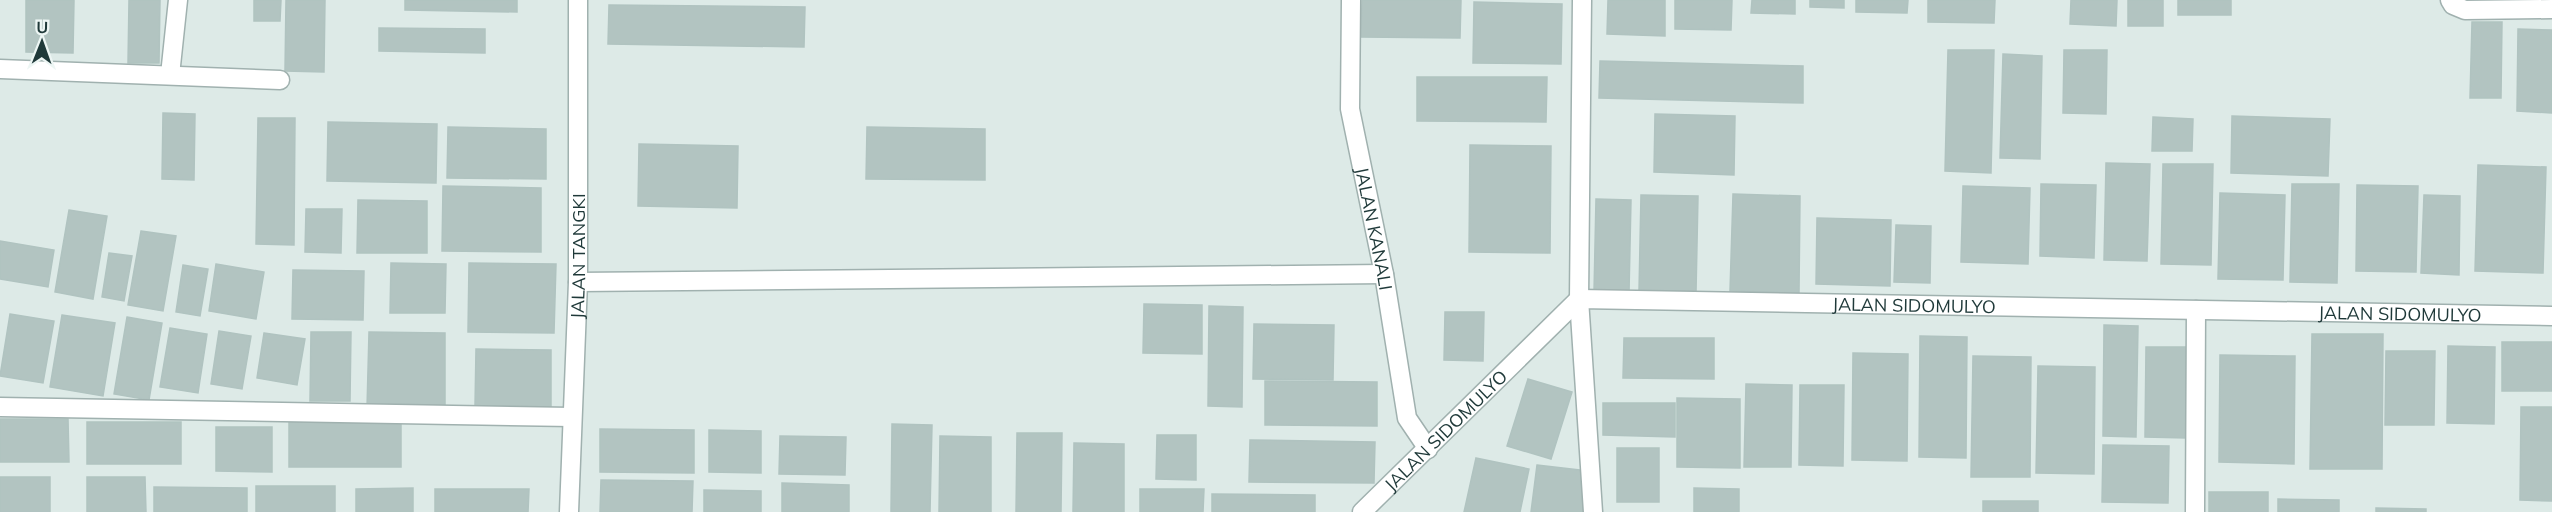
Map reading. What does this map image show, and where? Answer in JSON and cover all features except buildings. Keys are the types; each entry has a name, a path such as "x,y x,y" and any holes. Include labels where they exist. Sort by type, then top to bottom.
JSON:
{"street":[{"path":"170,75 178,0"},
{"name":"JALAN TANGKI","path":"569,512 578,282 578,0"},
{"name":"JALAN KANALI","path":"1351,0 1350,109 1384,274 1407,418 1428,449"},
{"path":"1582,0 1579,299 1593,512"},
{"path":"2450,0 2453,5 2465,10 2552,9"},
{"path":"0,69 280,80"},
{"path":"578,282 1384,274"},
{"name":"JALAN SIDOMULYO","path":"1362,512 1579,299 2552,316"},
{"path":"2195,512 2196,310"},
{"path":"0,407 572,417"}]}
